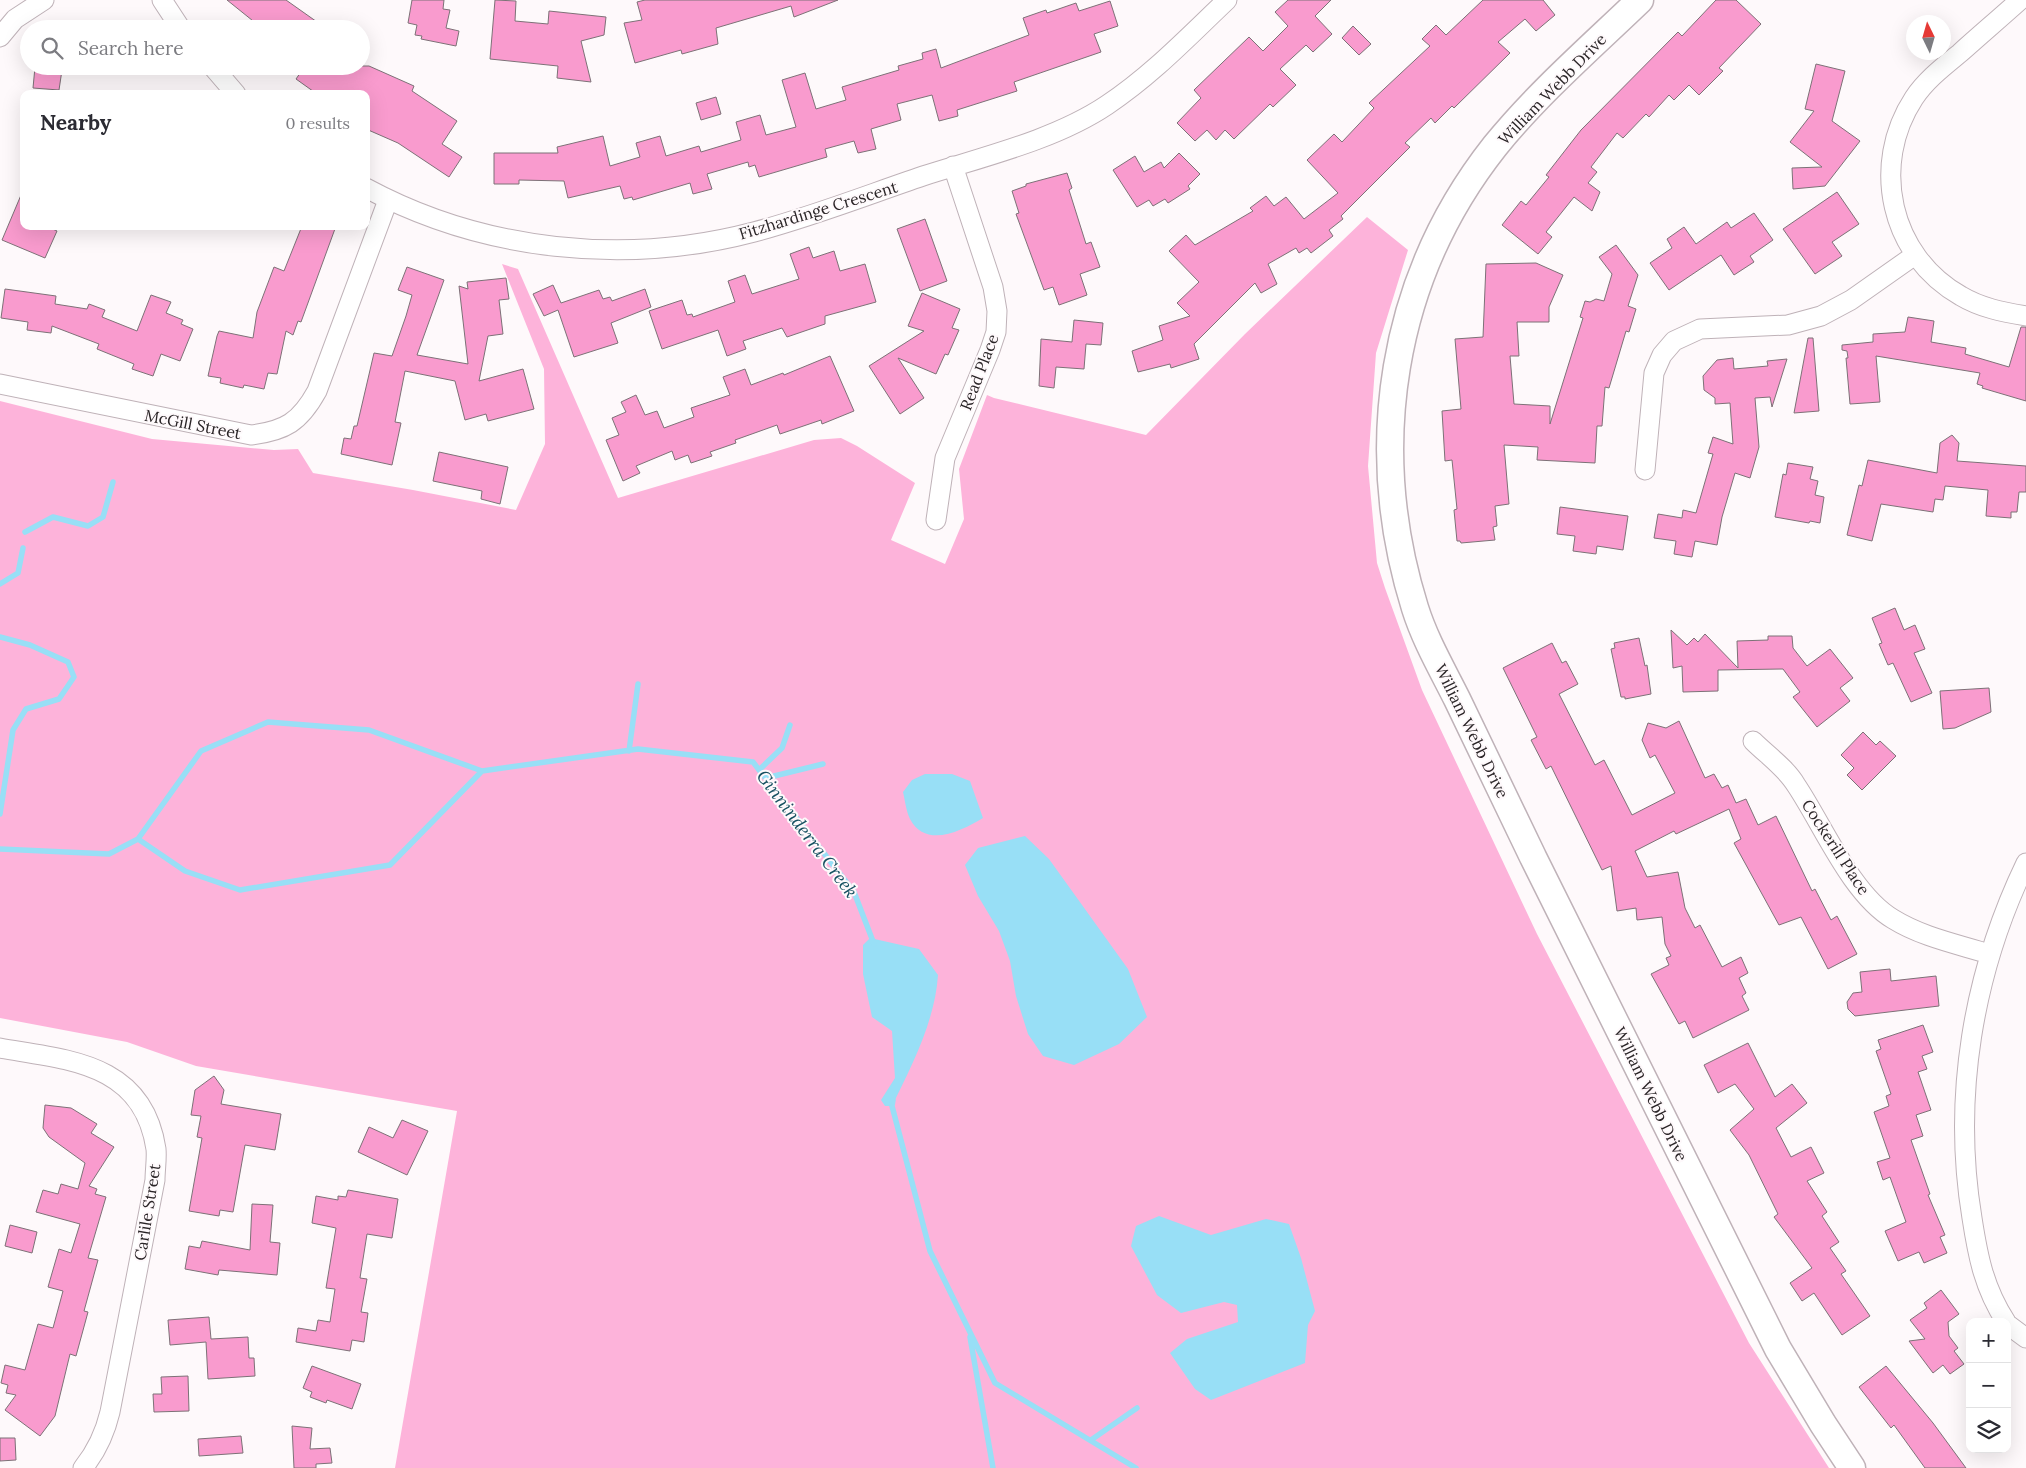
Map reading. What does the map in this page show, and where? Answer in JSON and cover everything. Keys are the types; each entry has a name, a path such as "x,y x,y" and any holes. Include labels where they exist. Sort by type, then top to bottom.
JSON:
{"main road":[{"name":"William Webb Drive","path":"1640,0 1539,98 1495,146 1458,200 1442,229 1416,289 1403,336 1394,384 1389,449 1390,481 1397,538 1419,618 1525,840 1778,1349 1852,1468"}],"street":[{"path":"0,37 15,19 44,0"},
{"path":"162,0 175,20"},
{"name":"Fitzhardinge Crescent","path":"370,190 388,200 452,225 517,242 585,249 653,249 687,245 754,232 1033,140 1082,119 1106,106 1149,75 1227,0"},
{"path":"2020,0 1926,84 1915,97 1899,126 1891,159 1891,193 1899,225 1915,256 1936,278 1961,296 1990,308 2026,316"},
{"path":"220,75 233,90"},
{"name":"Read Place","path":"936,520 945,458 990,350 996,332 997,316 993,287 953,166"},
{"name":"McGill Street","path":"0,384 251,435 282,429 306,410 317,391 388,200"},
{"path":"1645,470 1654,372 1662,355 1674,341 1700,329 1788,325 1821,316 1851,300 1915,256"},
{"name":"Cockerill Place","path":"1754,741 1795,782 1853,878 1872,902 1892,918 1914,931 1989,954"},
{"path":"2003,1318 1991,1300 1978,1257 1967,1188 1964,1121 1971,1036 1989,954 2026,863"},
{"name":"Carlile Street","path":"0,1048 71,1060 99,1069 124,1086 142,1109 149,1122 156,1151 155,1180 110,1412 106,1427 93,1455 83,1468"},
{"path":"2011,1327 2026,1338"}],"shaded area":[{"path":"1367,217 1408,250 1376,353 1368,466 1377,563 1422,690 1537,934 1749,1343 1829,1468 395,1468 457,1111 196,1066 127,1042 0,1018 0,401 152,439 274,450 298,449 313,473 516,510 545,444 544,369 502,264 518,269 618,498 814,440 841,438 915,483 891,540 945,564 964,519 959,469 987,395 1146,435 1245,334"}],"water":[{"path":"925,774 952,774 970,781 983,818 965,828 944,835 925,833 917,828 910,819 903,792 912,780"},
{"path":"1025,836 1049,859 1128,969 1147,1017 1119,1044 1074,1065 1043,1056 1028,1034 1016,996 1010,961 999,931 978,896 965,865 978,848"},
{"path":"870,938 919,949 938,975 936,992 927,1026 915,1059 892,1106 885,1106 881,1100 895,1078 892,1031 872,1017 863,974 863,945"},
{"path":"1159,1216 1211,1235 1266,1219 1289,1224 1301,1258 1315,1311 1308,1325 1305,1363 1211,1400 1195,1389 1170,1353 1187,1339 1238,1322 1237,1305 1224,1302 1181,1313 1157,1295 1131,1246 1136,1226"}],"building":[{"path":"227,0 286,0 314,20 252,20"},
{"path":"412,0 444,0 443,9 450,10 446,28 459,31 456,46 421,39 422,36 415,35 417,25 408,23"},
{"path":"495,0 516,1 515,21 548,24 549,11 606,17 604,35 581,41 591,82 557,78 558,66 490,59"},
{"path":"645,0 838,0 794,17 791,6 716,28 718,44 682,54 681,50 635,63 624,23 642,20 637,2"},
{"path":"1288,0 1331,0 1315,16 1332,34 1313,52 1306,45 1280,69 1296,85 1273,107 1270,104 1234,139 1225,130 1216,140 1207,130 1195,141 1177,123 1201,98 1194,90 1249,37 1263,51 1288,26 1275,12"},
{"path":"1483,0 1543,0 1555,15 1536,31 1525,19 1498,42 1510,53 1454,108 1452,106 1435,123 1431,118 1405,143 1410,147 1341,216 1343,219 1329,230 1333,236 1311,253 1307,248 1299,253 1296,248 1268,264 1277,284 1261,293 1255,283 1194,344 1199,359 1171,368 1170,364 1138,372 1132,351 1163,340 1159,326 1190,316 1177,303 1199,282 1169,251 1186,235 1195,245 1253,211 1250,208 1266,196 1274,206 1286,197 1304,219 1338,193 1307,160 1334,134 1342,142 1374,108 1369,103 1430,46 1422,39 1436,25 1446,35"},
{"path":"1716,0 1736,0 1761,24 1719,68 1723,71 1699,95 1689,85 1674,100 1669,95 1649,117 1646,114 1623,138 1617,133 1591,167 1597,172 1588,183 1600,192 1592,211 1574,197 1546,232 1552,237 1538,254 1502,225 1521,201 1526,205 1549,177 1546,175 1581,130 1678,32 1682,36"},
{"path":"1110,1 1118,26 1094,34 1101,52 1014,82 1017,91 957,110 958,116 939,121 932,95 897,104 901,120 871,129 876,149 858,153 854,141 825,149 827,157 759,177 755,165 749,167 748,162 707,174 712,189 693,194 690,183 633,200 632,197 624,199 620,186 568,198 564,181 519,180 519,184 494,184 494,153 558,153 557,147 603,136 610,166 640,157 636,143 660,136 666,156 699,146 701,152 741,140 736,122 760,115 766,135 796,127 782,80 805,73 816,109 846,100 842,87 899,70 898,66 923,59 922,53 936,49 941,68 1029,35 1023,18 1046,10 1047,13 1076,3 1079,11"},
{"path":"1353,26 1371,44 1359,55 1342,38"},
{"path":"1816,64 1845,71 1832,121 1860,141 1825,186 1793,189 1792,168 1822,167 1790,142 1814,111 1805,109"},
{"path":"370,66 414,86 412,91 457,121 442,144 462,157 449,177 398,143 370,131 370,90 311,90 296,79 299,75 370,75"},
{"path":"34,75 61,75 59,90 33,88"},
{"path":"716,97 721,114 701,120 696,103"},
{"path":"1179,153 1200,174 1188,186 1190,189 1168,203 1165,199 1153,206 1149,200 1137,207 1113,170 1135,156 1144,172 1161,162 1164,168"},
{"path":"1067,173 1072,188 1069,190 1086,244 1091,242 1100,267 1080,274 1087,295 1059,305 1053,287 1044,290 1016,214 1019,213 1012,191 1026,186 1026,184"},
{"path":"1837,192 1859,224 1832,242 1842,256 1815,274 1783,229"},
{"path":"20,197 20,230 57,231 45,258 2,240"},
{"path":"1754,213 1773,240 1750,256 1754,262 1734,275 1721,255 1669,290 1650,263 1672,248 1667,239 1684,227 1696,244 1727,222 1731,228"},
{"path":"925,219 947,281 920,291 897,229"},
{"path":"300,230 335,230 301,322 298,321 293,335 286,331 277,374 268,373 264,389 244,385 243,388 220,383 221,378 208,376 219,331 253,338 257,312 274,267 284,271"},
{"path":"1616,245 1638,275 1628,306 1636,309 1629,332 1626,331 1609,388 1605,387 1602,426 1597,426 1595,463 1537,460 1538,447 1504,445 1509,504 1495,506 1497,526 1493,527 1495,540 1461,543 1457,541 1454,510 1457,509 1452,460 1445,461 1442,411 1461,409 1455,339 1483,337 1486,264 1536,263 1563,275 1549,307 1549,322 1517,322 1519,356 1510,356 1514,404 1550,406 1550,424 1583,318 1580,317 1585,301 1590,302 1596,299 1604,301 1612,274 1599,257"},
{"path":"809,247 813,258 834,251 840,271 865,264 876,302 825,316 825,324 787,337 782,328 743,341 746,349 727,356 718,330 662,349 649,311 682,300 687,315 692,314 693,317 735,302 728,281 745,275 752,294 799,279 790,254"},
{"path":"407,267 444,280 417,355 468,364 459,286 468,289 467,282 506,278 509,299 499,300 503,334 488,336 479,381 523,369 534,409 488,421 486,414 465,420 455,381 405,371 395,422 401,423 392,465 341,454 344,438 351,439 354,426 357,426 374,353 392,356 412,295 398,290"},
{"path":"553,285 561,303 599,290 603,299 610,297 612,301 645,289 651,307 611,323 618,343 574,357 558,310 544,316 533,294"},
{"path":"5,289 56,296 55,304 87,309 89,304 105,310 102,317 137,331 151,295 171,302 166,313 183,320 181,324 193,329 180,361 161,354 153,376 132,369 134,364 97,349 99,344 52,326 51,333 27,330 28,322 1,318"},
{"path":"922,293 960,309 952,328 959,330 948,355 945,354 936,374 898,358 924,398 900,414 869,366 924,331 908,326"},
{"path":"1908,317 1934,321 1931,342 1966,348 1965,354 2009,367 2021,327 2026,327 2026,401 1982,388 1983,386 1977,384 1980,373 1876,356 1880,402 1850,404 1846,358 1848,358 1847,351 1842,350 1842,345 1873,342 1873,334 1905,332"},
{"path":"1074,320 1103,323 1101,345 1086,344 1084,369 1056,367 1054,388 1039,386 1041,339 1072,342"},
{"path":"1808,338 1813,338 1819,411 1794,413"},
{"path":"830,356 854,411 822,424 821,420 780,434 777,425 735,440 736,443 710,452 712,456 691,463 688,455 675,460 672,451 636,466 640,473 623,481 606,440 619,435 612,418 626,412 621,402 636,395 645,415 657,411 664,428 694,417 691,408 730,395 723,377 745,369 751,385 783,373 784,375"},
{"path":"1733,358 1734,369 1768,366 1767,361 1787,359 1772,407 1770,397 1755,398 1759,447 1750,478 1735,473 1722,517 1717,545 1695,541 1692,557 1674,554 1676,541 1654,538 1658,514 1682,518 1683,510 1696,513 1713,454 1708,453 1713,437 1733,444 1730,403 1715,404 1715,398 1704,390 1703,376 1717,360"},
{"path":"1952,435 1959,443 1957,461 2026,466 2026,492 2019,492 2017,512 2011,512 2011,518 1986,516 1988,490 1945,486 1943,500 1935,499 1933,512 1881,504 1872,541 1847,535 1859,485 1862,486 1868,460 1937,473 1940,443"},
{"path":"439,452 508,467 500,504 481,499 482,491 433,481"},
{"path":"1788,463 1813,467 1810,479 1818,481 1815,495 1824,497 1820,523 1775,517 1783,474 1786,475"},
{"path":"1560,507 1628,516 1623,550 1597,546 1596,554 1573,551 1575,536 1557,534"},
{"path":"1895,608 1904,630 1915,625 1925,649 1914,653 1932,693 1911,702 1893,663 1888,665 1879,644 1882,643 1872,618"},
{"path":"1671,630 1687,645 1694,638 1698,642 1705,634 1738,668 1737,641 1768,640 1768,636 1792,636 1793,648 1807,666 1830,649 1853,678 1840,688 1850,701 1817,727 1793,697 1800,692 1783,669 1718,670 1718,691 1683,692 1682,666 1673,668"},
{"path":"1639,638 1645,666 1647,665 1651,694 1625,699 1625,697 1621,697 1611,649 1615,648 1614,643"},
{"path":"1552,643 1562,663 1566,661 1578,684 1559,694 1595,765 1604,760 1632,815 1675,793 1655,755 1650,758 1642,740 1648,723 1666,728 1679,721 1705,778 1714,774 1722,788 1728,785 1736,803 1746,799 1758,825 1776,816 1812,891 1815,889 1831,920 1837,916 1857,954 1828,969 1801,917 1779,925 1734,843 1741,839 1729,809 1676,834 1674,831 1635,851 1647,877 1678,872 1685,908 1695,928 1700,925 1722,967 1741,957 1748,973 1739,978 1746,993 1742,996 1749,1010 1693,1038 1685,1021 1679,1024 1651,974 1669,965 1666,958 1671,956 1665,944 1662,917 1637,920 1636,908 1617,911 1611,866 1602,870 1551,766 1546,769 1531,740 1537,737 1503,668"},
{"path":"1989,688 1991,712 1955,728 1943,729 1940,691"},
{"path":"1863,732 1876,745 1880,741 1896,756 1862,790 1847,775 1854,768 1841,755"},
{"path":"1890,969 1891,981 1936,976 1939,1006 1855,1016 1848,1009 1847,1002 1853,993 1862,992 1860,972"},
{"path":"1923,1025 1933,1052 1922,1056 1927,1069 1918,1072 1931,1110 1916,1115 1923,1136 1911,1140 1930,1194 1928,1195 1945,1235 1940,1237 1947,1253 1924,1263 1919,1252 1898,1261 1885,1231 1906,1222 1890,1177 1883,1180 1877,1162 1890,1158 1874,1112 1889,1106 1886,1096 1891,1094 1876,1051 1881,1049 1878,1040"},
{"path":"1748,1043 1775,1097 1792,1084 1807,1103 1776,1128 1791,1157 1811,1147 1824,1173 1807,1181 1827,1212 1822,1216 1839,1242 1830,1248 1846,1271 1841,1274 1870,1316 1842,1335 1814,1293 1802,1301 1790,1283 1812,1268 1774,1217 1778,1214 1749,1155 1730,1130 1754,1109 1735,1084 1718,1093 1704,1065"},
{"path":"214,1076 224,1090 221,1104 281,1114 275,1150 245,1145 233,1212 220,1210 219,1216 189,1211 202,1138 197,1137 201,1116 191,1115 195,1090"},
{"path":"45,1105 71,1108 97,1124 91,1133 114,1147 89,1186 97,1189 95,1194 106,1197 88,1258 98,1260 84,1311 88,1312 76,1356 70,1354 55,1416 40,1436 5,1410 16,1395 6,1393 8,1385 1,1383 5,1365 25,1370 38,1324 53,1328 63,1291 48,1287 59,1249 71,1253 80,1224 36,1212 43,1190 58,1194 61,1184 78,1189 85,1163 49,1137 43,1128"},
{"path":"402,1120 428,1131 407,1175 358,1152 369,1127 393,1138"},
{"path":"348,1190 398,1199 392,1238 367,1234 360,1278 367,1279 361,1312 368,1313 364,1342 352,1340 350,1351 296,1342 298,1328 316,1331 318,1320 330,1322 335,1289 326,1288 336,1228 312,1223 316,1196 338,1200 338,1196 346,1197"},
{"path":"252,1204 273,1205 270,1242 280,1243 277,1275 219,1270 218,1275 185,1269 189,1246 200,1248 202,1241 250,1250"},
{"path":"10,1225 37,1232 32,1253 5,1246"},
{"path":"1941,1290 1959,1314 1948,1322 1949,1336 1958,1348 1954,1351 1964,1364 1950,1374 1943,1365 1933,1373 1909,1341 1925,1339 1910,1320 1927,1308 1924,1303"},
{"path":"209,1317 211,1339 248,1337 249,1358 254,1358 255,1376 208,1379 206,1342 170,1345 168,1320"},
{"path":"312,1366 361,1384 352,1409 327,1400 326,1403 310,1397 312,1392 303,1388"},
{"path":"1886,1366 1933,1423 1966,1468 1925,1468 1894,1425 1891,1428 1859,1387"},
{"path":"188,1376 189,1411 154,1412 153,1394 162,1394 161,1377"},
{"path":"292,1426 312,1428 310,1449 330,1448 332,1463 316,1464 316,1468 294,1468"},
{"path":"241,1436 243,1453 199,1456 198,1439"},
{"path":"0,1438 15,1438 16,1460 0,1461"}],"waterway":[{"path":"25,532 53,517 88,526 103,517 113,482"},
{"path":"0,584 18,573 23,548"},
{"path":"0,637 30,645 68,662 74,677 59,699 26,709 13,730 0,814"},
{"path":"629,751 638,684"},
{"path":"138,839 201,751 268,722 369,730 482,771"},
{"path":"759,770 782,748 790,725"},
{"name":"Ginninderra Creek","path":"0,849 109,854 138,839 185,871 240,890 390,865 482,771 638,749 753,762 854,892 874,944"},
{"path":"766,778 823,764"},
{"name":"Ginninderra Creek","path":"893,1100 892,1106 930,1251 995,1383 1136,1468"},
{"name":"Ginninderra Creek","path":"970,1337 993,1468"},
{"path":"1091,1440 1137,1408"}]}
